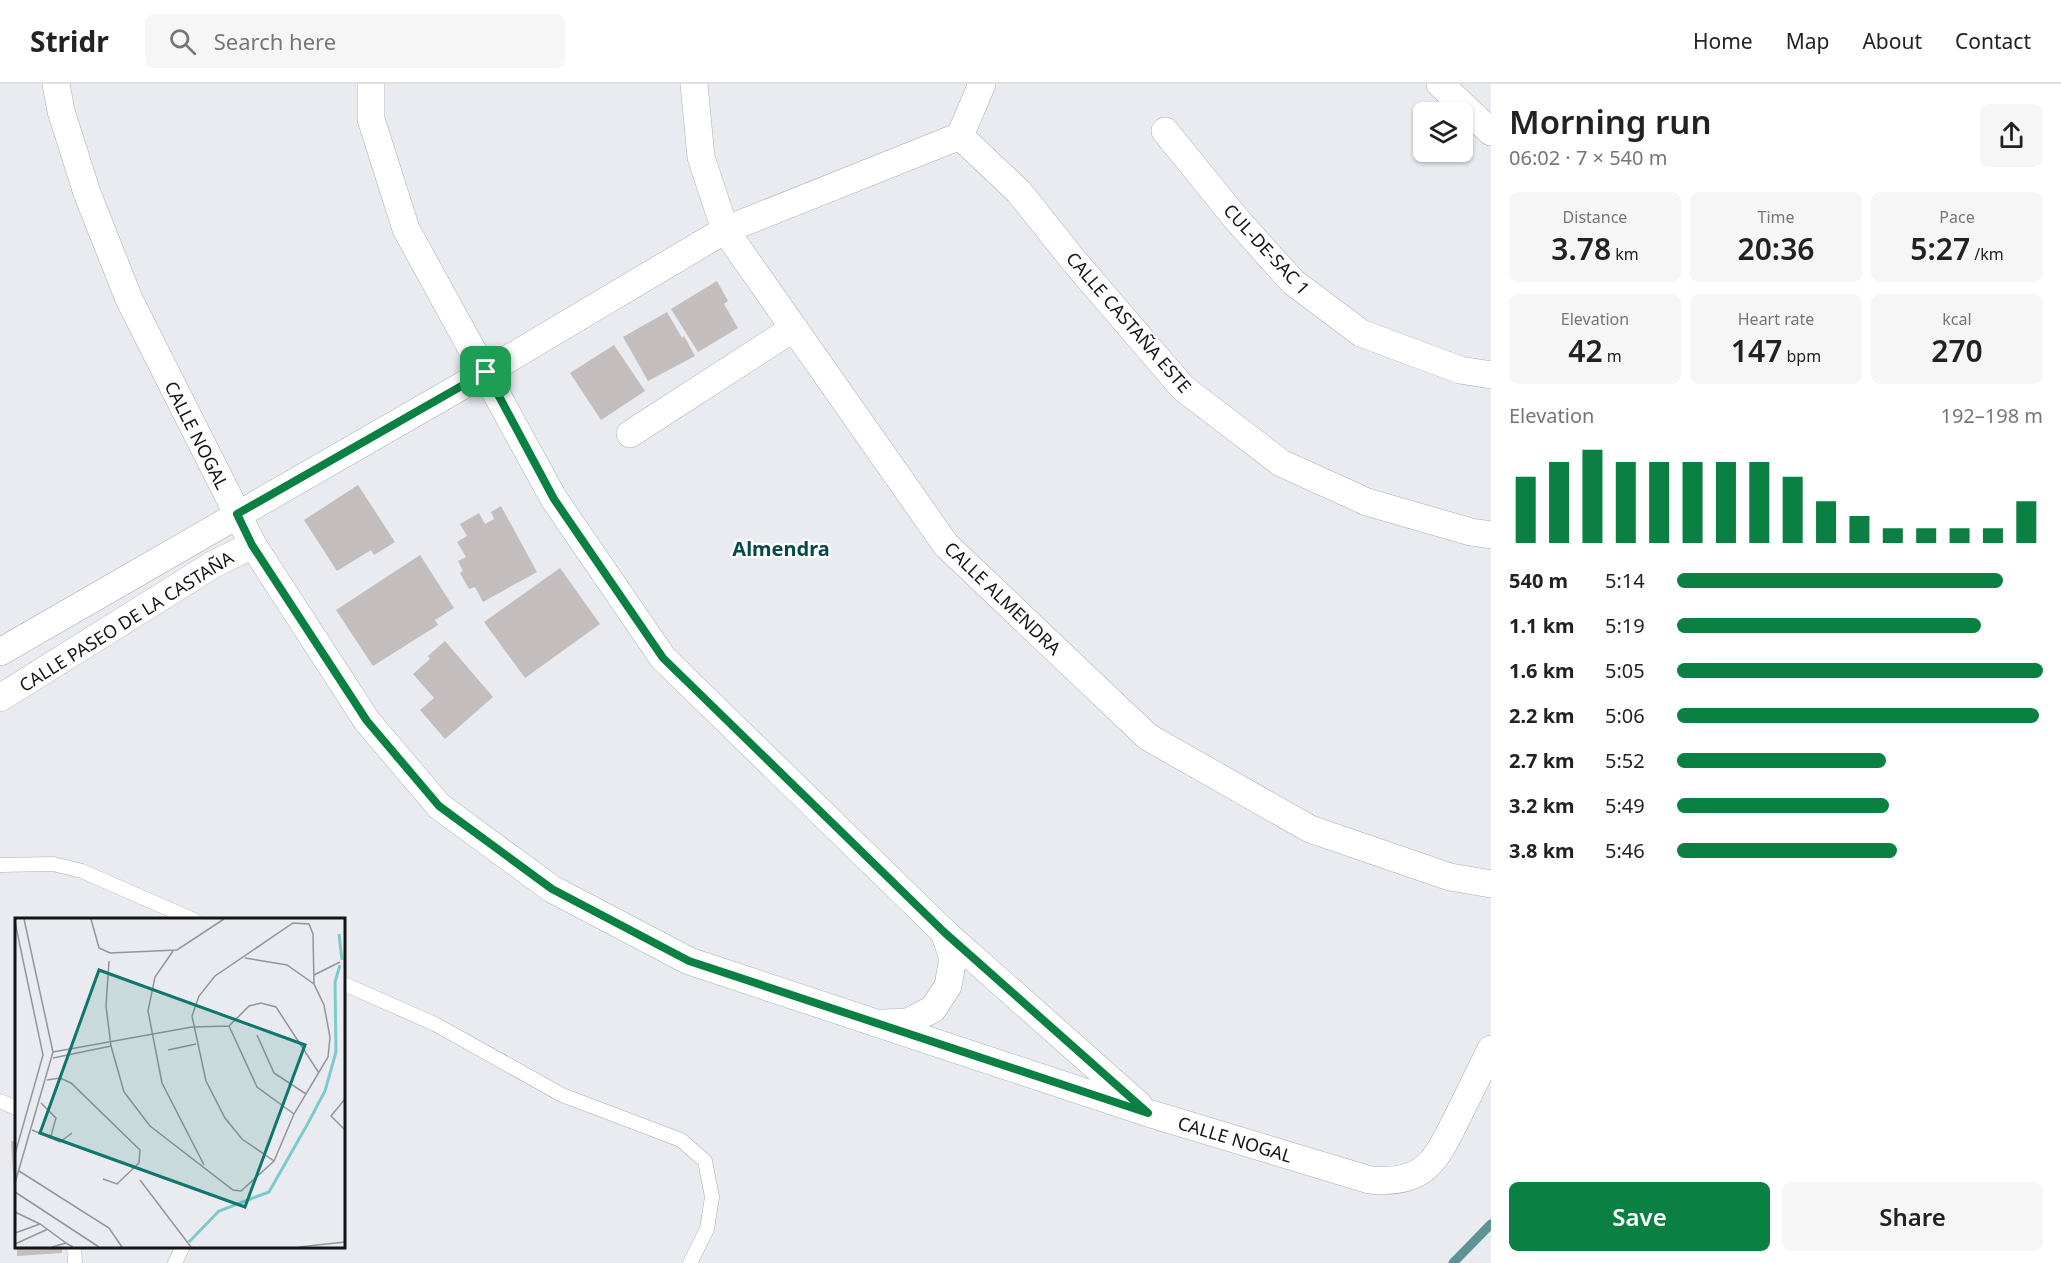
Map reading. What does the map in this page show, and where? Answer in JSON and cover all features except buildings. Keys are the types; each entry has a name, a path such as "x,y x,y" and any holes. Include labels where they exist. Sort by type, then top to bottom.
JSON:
{"street":[{"name":"CALLE NOGAL","path":"56,84 61,111 87,193 129,299 252,545 367,721 439,806 552,889 689,961 1148,1113 1370,1180 1389,1182 1406,1179 1424,1170 1438,1156 1491,1049"},
{"path":"371,84 371,119 406,229 554,499 663,658 944,932 1148,1113"},
{"name":"CALLE ALMENDRA","path":"694,84 701,157 725,230 946,545 1148,737 1310,829 1450,877 1491,884"},
{"path":"960,136 982,84"},
{"path":"1440,84 1491,132"},
{"name":"CUL-DE-SAC 1","path":"1165,131 1238,221 1293,282 1361,333 1460,370 1491,375"},
{"name":"CALLE PASEO DE LA CASTAÑA","path":"0,652 486,372 725,230 960,136"},
{"name":"CALLE CASTAÑA ESTE","path":"960,136 1019,192 1182,388 1281,463 1367,502 1491,535"},
{"path":"630,434 794,328"},
{"name":"CALLE PASEO DE LA CASTAÑA","path":"0,698 214,564 252,545"},
{"path":"880,1023 908,1022 933,1009 948,986 952,958 944,932"}],"lane":[{"path":"0,865 53,864 82,871 189,918"},
{"path":"345,984 435,1024 562,1095 681,1140 705,1161 712,1197 707,1229 690,1263"},
{"path":"0,1101 15,1108"},
{"path":"74,1248 75,1263"},
{"path":"175,1263 182,1248"}],"waterway":[{"path":"1453,1263 1491,1224"}],"district":[{"name":"Almendra","path":"781,548"}],"route":[{"path":"486,372 554,499 663,658 917,907 1148,1113 689,961 552,889 439,806 367,721 252,545 237,514 486,372"}]}
